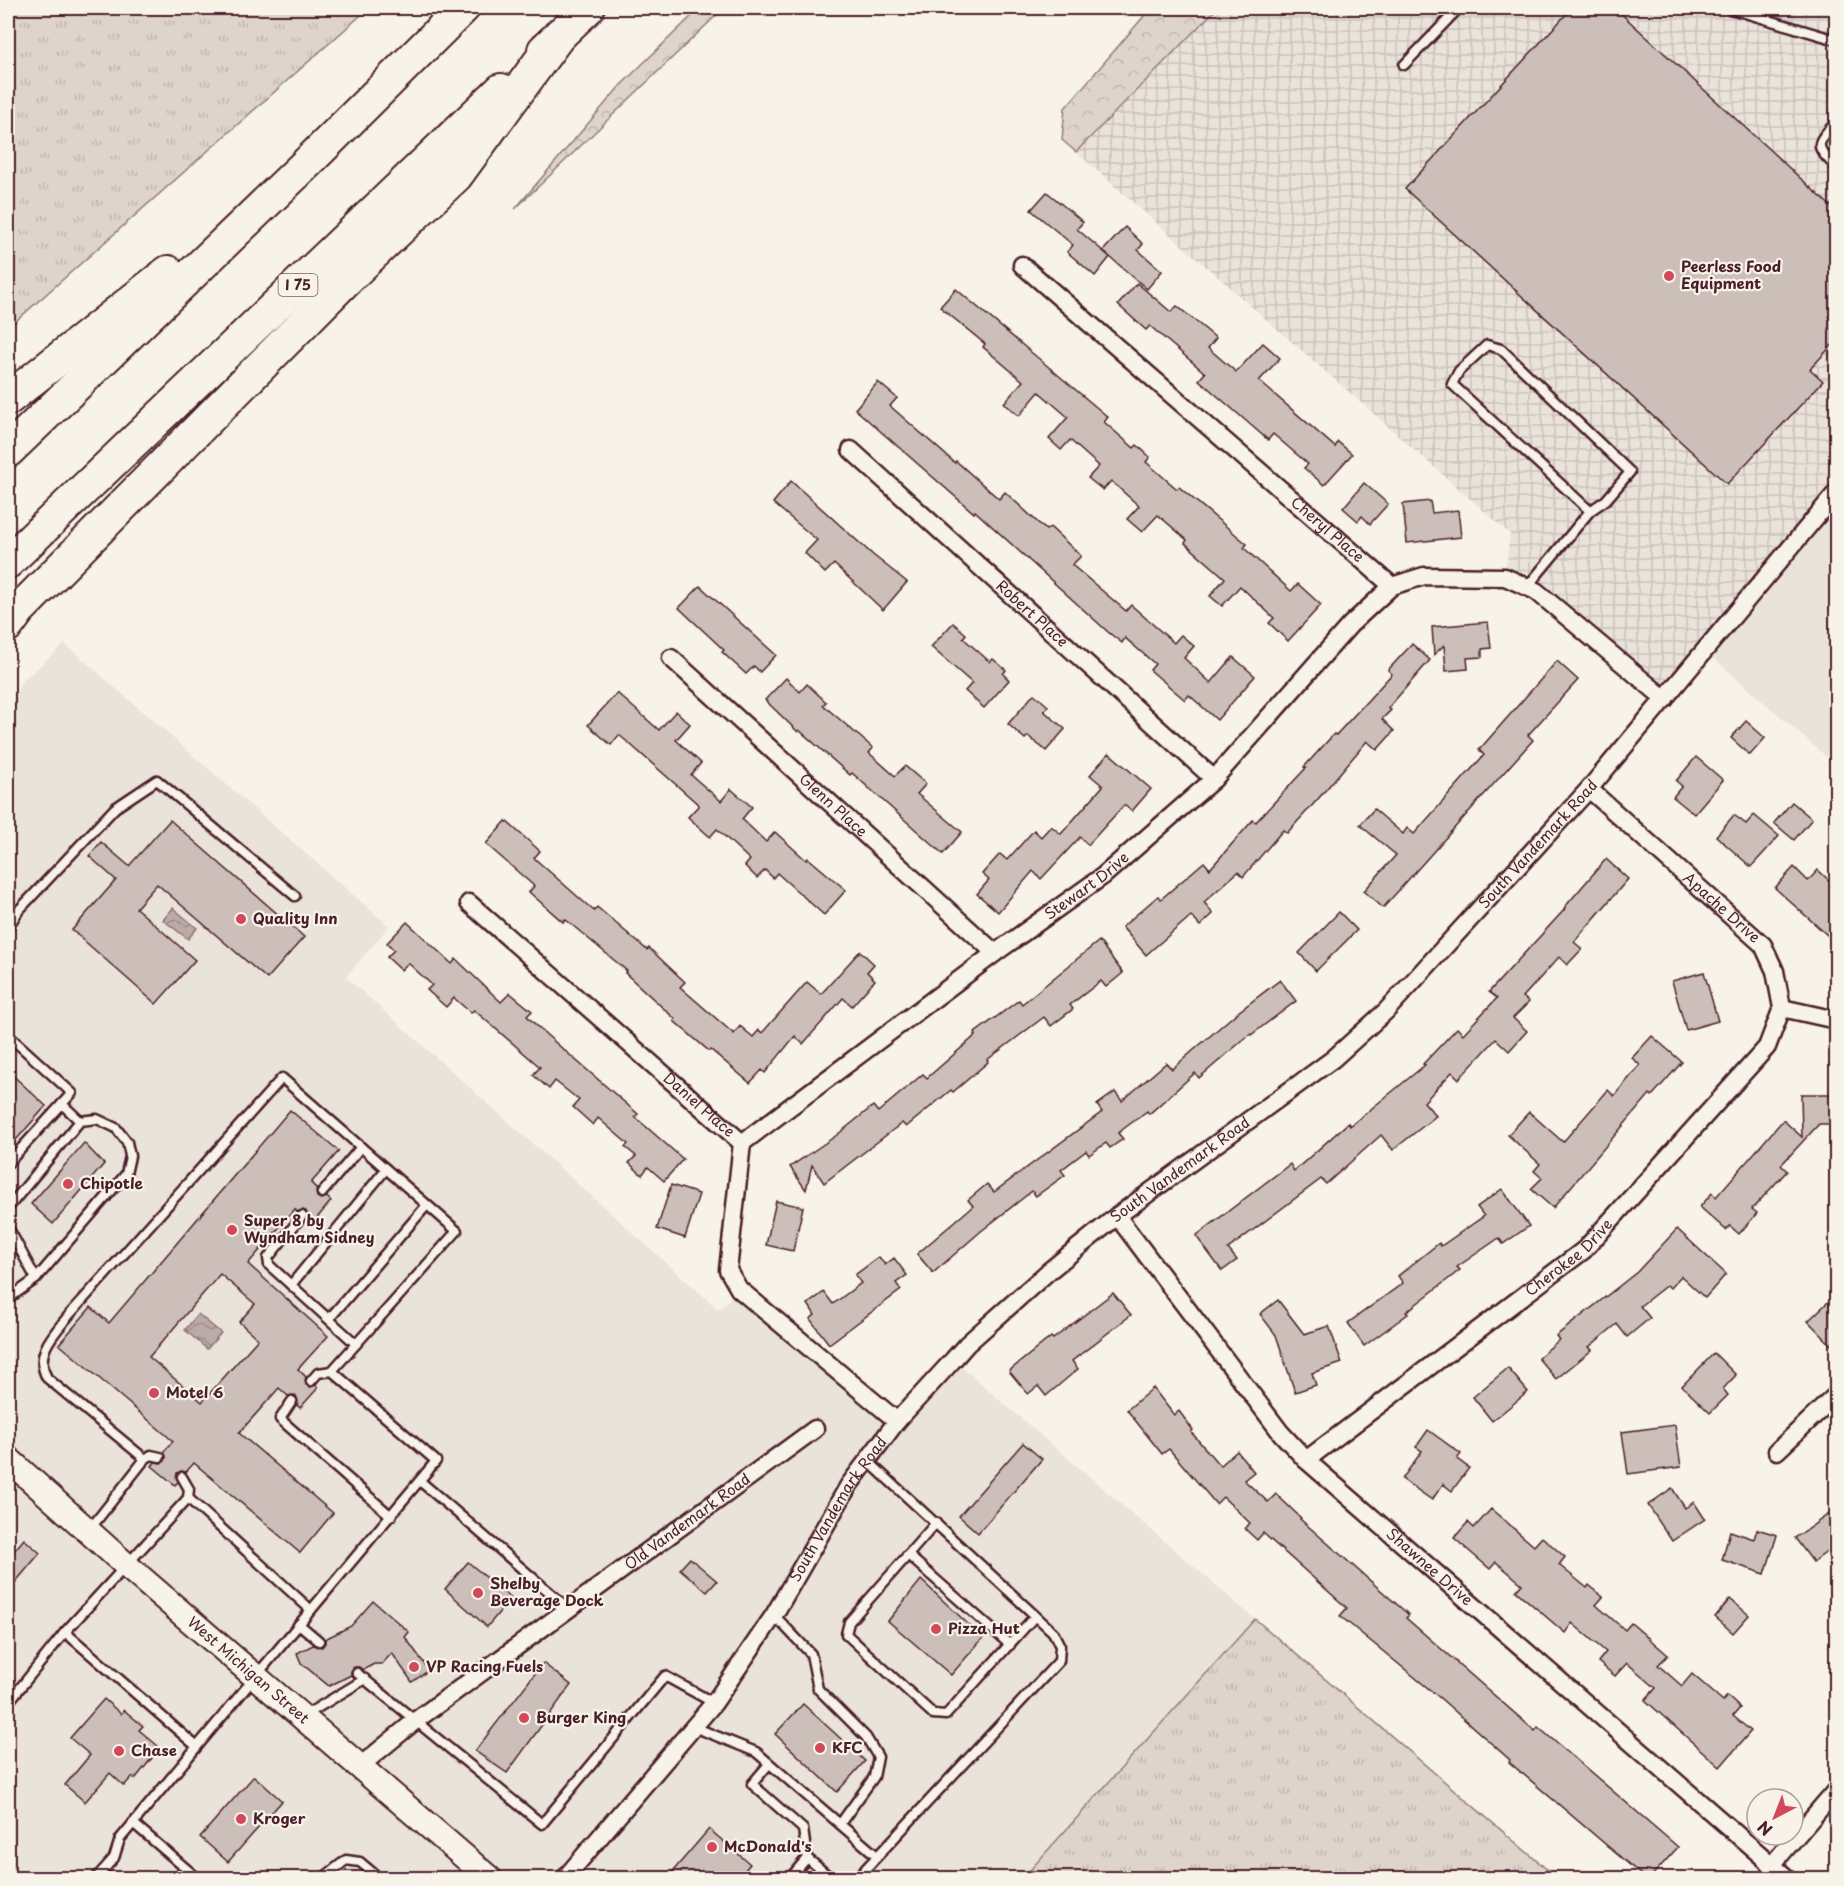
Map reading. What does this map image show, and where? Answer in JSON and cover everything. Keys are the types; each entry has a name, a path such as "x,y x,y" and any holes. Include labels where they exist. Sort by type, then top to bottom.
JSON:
{"highway":[{"path":"8,452 308,162 463,8"},
{"name":"I 75","path":"8,562 588,8"},
{"path":"8,625 19,610 322,305 456,176 560,34"},
{"path":"8,399 308,162"}],"main road":[{"name":"West Michigan Street","path":"8,1459 127,1566 489,1878"}],"street":[{"name":"Cheryl Place","path":"1022,265 1392,586"},
{"name":"Robert Place","path":"851,450 1214,778"},
{"name":"South Vandemark Road","path":"565,1878 714,1703 774,1615 849,1485 897,1421 968,1344 1049,1271 1117,1216 1333,1059 1386,1011 1589,789 1836,493"},
{"path":"1392,586 1424,576 1505,577 1536,591 1665,699"},
{"name":"Stewart Drive","path":"742,1143 995,953 1104,876 1214,778 1350,625 1392,586"},
{"name":"Glenn Place","path":"671,658 995,953"},
{"name":"Apache Drive","path":"1589,789 1763,945 1775,971 1782,1008"},
{"name":"Daniel Place","path":"469,903 742,1143 728,1270 739,1289 897,1421"},
{"path":"1782,1008 1836,1020"},
{"name":"Cherokee Drive","path":"1306,1460 1584,1250 1767,1047 1782,1008"},
{"name":"Shawnee Drive","path":"1117,1216 1281,1433 1306,1460 1787,1878"},
{"path":"1777,1451 1836,1395"},
{"name":"Old Vandemark Road","path":"359,1767 415,1721 815,1429"},
{"path":"1771,1866 1836,1791"}],"lane":[{"path":"1404,65 1459,8"},
{"path":"1728,8 1836,40"},
{"path":"1836,122 1821,139 1820,147 1821,152 1836,167"},
{"path":"1527,587 1590,511 1606,500 1630,472 1501,350 1487,345 1459,371 1452,384 1590,511"},
{"path":"8,927 19,910 116,808 158,780 295,896"},
{"path":"8,1035 72,1092 8,1163"},
{"path":"145,1459 47,1378 42,1370 42,1360 47,1344 70,1314 282,1078 457,1231 332,1371 318,1373 310,1381"},
{"path":"62,1104 80,1121"},
{"path":"8,1208 80,1121 97,1119 116,1128 126,1142 130,1156 126,1174 36,1279 8,1299"},
{"path":"322,1192 361,1147"},
{"path":"291,1285 386,1169"},
{"path":"329,1318 427,1205"},
{"path":"302,1216 268,1258 269,1265 356,1344"},
{"path":"8,1227 36,1279"},
{"path":"96,1878 114,1858 120,1839 133,1823 436,1461 332,1371"},
{"path":"292,1401 280,1419 391,1516"},
{"path":"88,1531 145,1459 151,1455 159,1457"},
{"path":"857,1878 1059,1661 1060,1646 1053,1632 868,1461"},
{"path":"8,1703 65,1632 188,1498 189,1489 182,1477"},
{"path":"420,1481 569,1609"},
{"path":"188,1498 311,1610"},
{"path":"936,1523 849,1622 846,1634 933,1714 946,1715 1035,1616"},
{"path":"908,1555 1010,1645"},
{"path":"774,1615 812,1654 818,1689 866,1737 879,1757 874,1777 840,1824"},
{"path":"299,1624 320,1641"},
{"path":"65,1632 196,1746"},
{"path":"357,1673 542,1824 665,1676 714,1703"},
{"path":"302,1717 365,1679"},
{"path":"694,1727 756,1752 877,1856"},
{"path":"769,1764 752,1784 803,1829 807,1858 831,1878"},
{"path":"133,1823 197,1878"},
{"path":"790,1878 807,1858"},
{"path":"322,1878 346,1860 360,1862 379,1878"}],"shaded area":[{"path":"1217,8 1836,8 1836,493 1665,699 1505,577 1510,534 1076,152"},
{"path":"1836,493 1836,765 1705,651"},
{"path":"65,644 389,926 346,977 719,1310 739,1289 897,1421 953,1360 1255,1619 1023,1878 8,1878 8,710 22,681"}],"green space":[{"path":"8,8 369,8 8,328"},
{"path":"700,8 724,8 515,209 621,85"},
{"path":"1151,8 1217,8 1076,152 1062,140 1065,108"},
{"path":"1255,1619 1557,1878 1023,1878"}],"water":[{"path":"173,908 197,928 188,939 163,920"},
{"path":"198,1314 221,1333 207,1349 185,1330"}],"building":[{"name":"Peerless Food Equipment","path":"1572,8 1615,8 1836,211 1836,341 1810,369 1823,381 1727,484 1405,189"},
{"path":"1047,192 1083,222 1077,229 1110,257 1095,276 1067,252 1073,245 1031,210"},
{"path":"1125,227 1143,244 1138,250 1162,271 1147,289 1103,251"},
{"path":"1137,283 1171,312 1177,306 1216,338 1208,348 1236,372 1263,343 1280,358 1259,381 1335,447 1338,442 1352,454 1324,485 1304,468 1308,464 1273,434 1268,440 1199,380 1205,373 1150,326 1146,330 1118,305"},
{"path":"956,289 1108,417 1104,422 1134,448 1137,445 1150,457 1146,462 1247,544 1244,548 1291,591 1298,584 1321,605 1288,641 1269,623 1274,618 1240,586 1222,606 1210,596 1225,578 1185,543 1187,540 1158,515 1142,532 1127,519 1139,506 1111,481 1103,490 1088,478 1099,466 1070,440 1061,450 1049,439 1068,417 1039,392 1019,416 1004,403 1023,381 983,347 985,344 940,307"},
{"path":"878,382 897,398 890,406 955,463 956,461 999,499 1005,492 1046,530 1050,527 1081,556 1072,565 1126,611 1131,605 1174,643 1181,635 1194,646 1184,658 1211,683 1233,657 1255,676 1217,720 1189,695 1185,700 1150,670 1155,664 1125,638 1122,643 1108,632 975,511 974,513 855,409"},
{"path":"791,481 873,555 907,582 883,610 834,564 825,573 805,553 817,540 773,503"},
{"path":"1364,483 1388,504 1370,524 1362,516 1358,521 1343,508"},
{"path":"1430,501 1432,513 1458,510 1461,537 1407,543 1403,504"},
{"path":"700,586 776,655 760,672 754,666 746,674 679,608"},
{"path":"1488,622 1491,648 1482,649 1482,657 1467,658 1468,669 1446,671 1444,645 1434,655 1432,627"},
{"path":"953,623 966,634 963,638 990,662 993,659 1006,670 1003,674 1009,680 984,708 965,691 972,683 931,647"},
{"path":"1412,644 1430,660 1388,708 1391,710 1382,719 1394,731 1377,750 1367,741 1287,833 1283,830 1243,877 1238,872 1204,902 1213,914 1200,926 1191,916 1146,955 1122,927 1158,896 1161,899 1204,862 1210,869 1253,820 1256,822 1334,734 1336,735 1392,674 1388,670"},
{"path":"1557,661 1578,680 1528,735 1533,740 1383,908 1364,891 1396,855 1360,825 1374,809 1403,834 1407,828 1414,834 1484,755 1479,750"},
{"path":"786,678 800,692 807,684 826,702 823,705 873,748 869,753 895,776 905,766 926,784 917,794 962,832 943,854 852,773 850,775 799,730 798,732 765,700"},
{"path":"617,693 659,730 676,711 690,724 676,740 701,763 691,775 721,801 731,789 752,807 742,819 766,842 775,832 806,860 808,858 846,890 824,915 777,873 773,878 765,870 757,878 745,866 750,860 717,829 710,837 688,817 699,805 619,735 611,745 588,725"},
{"path":"1034,694 1048,706 1044,711 1065,729 1046,751 1028,736 1025,739 1008,724"},
{"path":"1746,721 1765,738 1750,755 1731,738"},
{"path":"1109,753 1151,789 1132,811 1124,805 1088,845 1080,837 1041,879 1033,871 998,912 977,894 989,880 982,874 1000,854 1007,860 1034,830 1041,837 1051,826 1061,834 1103,786 1090,775"},
{"path":"1696,757 1723,780 1694,814 1673,797 1682,786 1676,781"},
{"path":"1792,802 1812,819 1794,840 1774,823"},
{"path":"1734,815 1746,824 1754,815 1779,836 1751,867 1716,836"},
{"name":"Quality Inn","path":"170,820 304,937 267,979 157,884 136,908 195,960 156,1004 72,930 116,880 89,856 101,842 129,866"},
{"path":"506,821 540,851 534,858 594,911 597,907 647,950 649,948 685,982 680,987 734,1034 740,1026 753,1037 759,1030 762,1033 807,982 821,994 860,951 874,964 867,972 875,980 852,1006 843,998 803,1044 795,1036 765,1073 762,1070 750,1083 674,1021 675,1019 625,973 627,971 565,919 563,922 529,892 534,886 486,844"},
{"path":"1606,859 1628,879 1574,942 1582,949 1567,965 1559,957 1523,997 1529,1002 1513,1018 1527,1031 1509,1051 1496,1039 1459,1079 1452,1072 1424,1102 1436,1116 1393,1150 1381,1135 1326,1184 1321,1179 1228,1249 1237,1260 1222,1271 1196,1236 1290,1164 1294,1171 1348,1123 1350,1126 1425,1065 1423,1064 1457,1028 1463,1034 1497,998 1489,992 1565,909"},
{"path":"1794,867 1808,881 1818,870 1836,887 1836,943 1775,888"},
{"path":"1339,912 1357,930 1316,971 1299,953"},
{"path":"407,922 452,964 456,959 501,1002 510,993 532,1011 527,1016 541,1030 638,1114 635,1117 683,1159 664,1181 648,1167 642,1175 629,1163 636,1156 625,1147 628,1144 598,1118 593,1125 573,1107 579,1100 555,1081 549,1089 533,1075 540,1067 474,1010 471,1013 454,998 446,1007 427,990 432,985 408,963 401,970 387,957 394,950 387,943"},
{"path":"1099,941 1123,973 1106,987 1101,981 1070,1005 1073,1009 1051,1026 1044,1017 987,1060 988,1062 953,1092 951,1090 906,1127 902,1123 824,1183 812,1165 806,1190 790,1167 837,1135 873,1106 878,1112 923,1074 927,1078 976,1035 975,1033 1019,1000 1022,1004"},
{"path":"1704,972 1718,1021 1686,1030 1672,981"},
{"path":"1280,980 1296,1001 1250,1034 1199,1078 1195,1073 1149,1114 1147,1111 1118,1133 1123,1139 1110,1148 1106,1143 1089,1155 1086,1151 1061,1170 1065,1175 1036,1196 1032,1191 933,1273 917,1254 973,1206 968,1200 987,1184 994,1192 1102,1112 1097,1105 1115,1092 1122,1101 1166,1063 1172,1069 1233,1016"},
{"path":"1652,1036 1682,1062 1652,1096 1650,1094 1553,1208 1531,1189 1542,1178 1534,1171 1540,1164 1508,1135 1529,1112 1563,1142 1608,1090 1614,1096 1640,1065 1632,1058"},
{"path":"8,1071 46,1106 8,1149"},
{"path":"1801,1094 1836,1094 1836,1124 1819,1124 1781,1165 1787,1171 1752,1209 1757,1213 1739,1234 1730,1226 1726,1230 1700,1207 1712,1193 1716,1197 1783,1120 1802,1137"},
{"path":"290,1110 339,1151 311,1183 317,1189 317,1197 321,1199 327,1197 331,1201 312,1224 307,1220 306,1211 297,1212 295,1209 248,1264 328,1336 298,1369 306,1377 306,1385 310,1387 316,1385 318,1388 300,1408 297,1405 296,1396 288,1396 279,1388 239,1433 333,1513 300,1553 194,1463 186,1472 177,1473 178,1482 175,1485 152,1466 155,1462 165,1461 164,1452 173,1441 59,1344 91,1307 109,1323","holes":["220,1274 255,1304 239,1322 258,1339 202,1402 149,1357"]},
{"name":"Chipotle","path":"84,1143 104,1164 53,1224 31,1204"},
{"path":"671,1185 699,1194 685,1238 657,1229"},
{"path":"1502,1189 1529,1226 1503,1244 1499,1238 1457,1267 1460,1270 1406,1312 1408,1314 1364,1346 1348,1323 1403,1283 1398,1276 1439,1243 1441,1246 1484,1216 1477,1207"},
{"path":"776,1201 803,1207 793,1251 766,1245"},
{"path":"1677,1229 1726,1274 1705,1298 1681,1276 1670,1288 1667,1285 1640,1306 1650,1318 1627,1337 1617,1324 1589,1347 1592,1350 1556,1379 1538,1358 1559,1340 1556,1336 1637,1272"},
{"path":"879,1257 885,1265 894,1258 907,1275 896,1283 901,1290 829,1344 810,1319 815,1315 808,1304 824,1292 833,1304 861,1283 855,1275"},
{"path":"1113,1293 1131,1315 1072,1361 1078,1369 1046,1396 1038,1386 1028,1394 1009,1371 1051,1337 1053,1339"},
{"path":"1278,1300 1304,1334 1329,1326 1342,1363 1312,1373 1316,1385 1295,1392 1276,1335 1260,1314"},
{"path":"1828,1302 1836,1311 1836,1350 1808,1321"},
{"path":"1714,1353 1736,1375 1723,1389 1728,1395 1710,1413 1682,1386"},
{"path":"1508,1368 1528,1392 1492,1421 1473,1397"},
{"path":"1153,1388 1174,1415 1179,1411 1193,1430 1191,1432 1220,1466 1237,1451 1254,1472 1244,1480 1268,1502 1276,1494 1300,1519 1409,1615 1406,1618 1535,1731 1538,1727 1678,1847 1650,1878 1645,1878 1509,1762 1510,1760 1440,1698 1340,1616 1347,1608 1263,1533 1257,1540 1245,1529 1250,1523 1223,1497 1216,1504 1169,1449 1162,1454 1127,1410"},
{"path":"1675,1425 1681,1467 1628,1474 1622,1432"},
{"path":"1428,1430 1461,1454 1457,1459 1469,1468 1452,1491 1443,1484 1432,1500 1402,1479 1422,1451 1416,1447"},
{"path":"1023,1443 1042,1459 978,1533 959,1516"},
{"path":"1672,1488 1685,1508 1694,1502 1705,1519 1672,1541 1648,1505"},
{"path":"1491,1509 1534,1546 1542,1537 1565,1557 1559,1565 1587,1588 1589,1585 1603,1597 1596,1605 1625,1630 1631,1623 1668,1655 1658,1665 1682,1686 1692,1674 1723,1701 1727,1696 1740,1708 1733,1716 1751,1731 1720,1767 1645,1700 1656,1688 1627,1663 1615,1676 1598,1662 1606,1652 1572,1623 1565,1633 1516,1591 1522,1584 1496,1562 1490,1569 1454,1538 1468,1522 1474,1528"},
{"path":"1836,1509 1836,1545 1813,1562 1795,1538"},
{"path":"1757,1529 1777,1535 1765,1574 1722,1560 1730,1531 1754,1539"},
{"path":"24,1539 40,1553 8,1591 8,1558"},
{"path":"690,1558 717,1581 707,1592 680,1569"},
{"name":"Shelby Beverage Dock","path":"468,1562 511,1598 487,1627 445,1589"},
{"name":"Pizza Hut","path":"921,1580 983,1638 951,1675 888,1621"},
{"path":"1730,1599 1749,1615 1733,1633 1715,1617"},
{"path":"373,1601 409,1632 405,1637 429,1670 412,1682 392,1653 382,1664 374,1664 363,1670 354,1667 351,1675 329,1686 301,1663 297,1653 313,1645 322,1647 325,1639 351,1626"},
{"name":"Burger King","path":"543,1663 571,1685 507,1773 475,1751"},
{"name":"Chase","path":"104,1699 121,1714 124,1710 143,1726 139,1730 158,1746 150,1756 152,1758 135,1779 132,1777 124,1786 110,1773 85,1802 65,1785 90,1755 70,1738"},
{"name":"KFC","path":"803,1704 865,1761 837,1792 775,1734"},
{"name":"Kroger","path":"254,1776 282,1801 228,1862 200,1837"},
{"name":"McDonald's","path":"709,1829 750,1864 738,1878 667,1878"}],"place":[{"name":"Peerless Food Equipment","path":"1669,276"},
{"name":"Quality Inn","path":"241,919"},
{"name":"Chipotle","path":"68,1184"},
{"name":"Super 8 by Wyndham Sidney","path":"232,1230"},
{"name":"Motel 6","path":"154,1393"},
{"name":"Shelby Beverage Dock","path":"478,1593"},
{"name":"Pizza Hut","path":"936,1629"},
{"name":"VP Racing Fuels","path":"414,1667"},
{"name":"Burger King","path":"524,1718"},
{"name":"KFC","path":"820,1748"},
{"name":"Chase","path":"119,1751"},
{"name":"Kroger","path":"241,1819"},
{"name":"McDonald's","path":"712,1847"}]}
